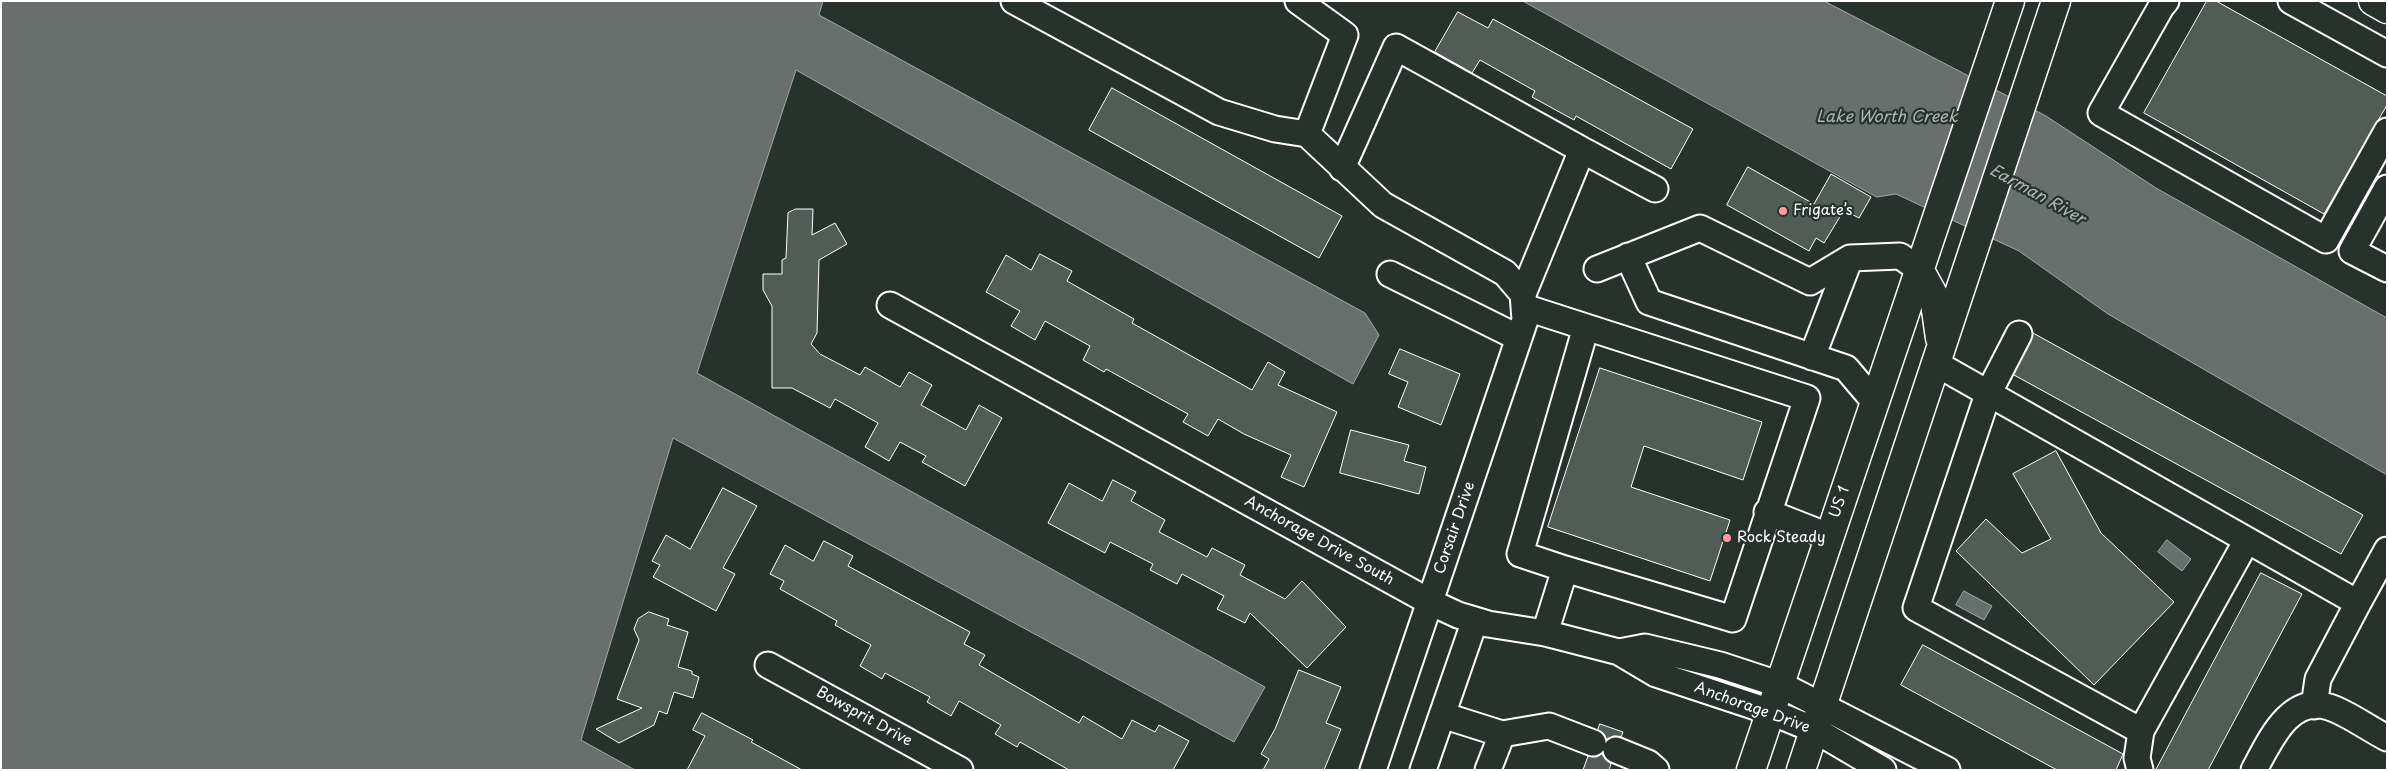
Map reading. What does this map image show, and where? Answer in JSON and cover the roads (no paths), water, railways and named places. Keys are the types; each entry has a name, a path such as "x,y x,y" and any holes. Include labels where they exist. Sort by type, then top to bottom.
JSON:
{"main road":[{"name":"US 1","path":"1751,770 1781,685 1828,536 2010,1"},
{"path":"1801,770 2056,1"},
{"path":"2373,1 2387,9"},
{"path":"1919,269 1934,296 1938,353"}],"street":[{"path":"1014,1 1219,112 1275,129 1307,134 1383,206 1505,273 1522,296 1586,327 1807,398 1767,512 1733,619 1520,554 1586,327"},
{"path":"1298,1 1344,35 1307,134"},
{"path":"2166,1 2101,114 2326,240 2387,131"},
{"path":"2291,1 2387,54"},
{"path":"1342,168 1396,47 1655,189"},
{"name":"Corsair Drive","path":"1373,770 1525,320 1522,296 1582,150"},
{"path":"2383,203 2352,251 2387,269"},
{"path":"1596,269 1700,228 1810,282 1850,258 1900,256 1919,269"},
{"path":"1628,256 1649,302 1846,368 1874,401"},
{"path":"1812,357 1850,258"},
{"path":"1390,274 1519,338"},
{"name":"Anchorage Drive South","path":"890,305 1430,602 1475,620 1545,633 1619,652 1645,647 1720,665 1781,685"},
{"path":"2019,334 1988,394 1916,608 2141,731"},
{"path":"1938,353 1988,394 2358,603"},
{"path":"1767,512 1828,536"},
{"path":"2140,770 2137,758 2141,731 2247,540"},
{"path":"2314,706 2318,679 2387,550"},
{"path":"1545,633 1565,569"},
{"path":"1423,770 1475,620"},
{"name":"Anchorage Drive","path":"1619,652 1656,674 1772,712 1819,718 1947,770"},
{"name":"Bowsprit Drive","path":"768,665 960,770"},
{"name":"Anchorage Drive","path":"1781,685 1883,770"},
{"path":"2254,770 2276,730 2285,718 2297,710 2314,706 2329,707 2387,738"},
{"path":"1442,715 1502,734 1549,726 1648,763 1656,770"},
{"path":"1488,770 1502,734"}],"water":[{"path":"1,1 823,1 819,15 1365,313 1379,335 1353,384 796,70 697,373 1265,687 1234,742 673,438 581,740 635,770 1,770"},
{"name":"Lake Worth Creek","path":"1523,1 1824,1 2046,116 2156,188 2387,318 2387,475 2108,314 2019,251 1896,194 1877,197"},
{"path":"2167,540 2191,559 2182,571 2158,552"},
{"path":"1964,591 1992,606 1984,620 1956,605"}],"place":[{"name":"Frigate’s","path":"1783,211"},
{"name":"Rock Steady","path":"1727,538"}],"water label":[{"name":"Earman River","path":"2037,195"}]}
